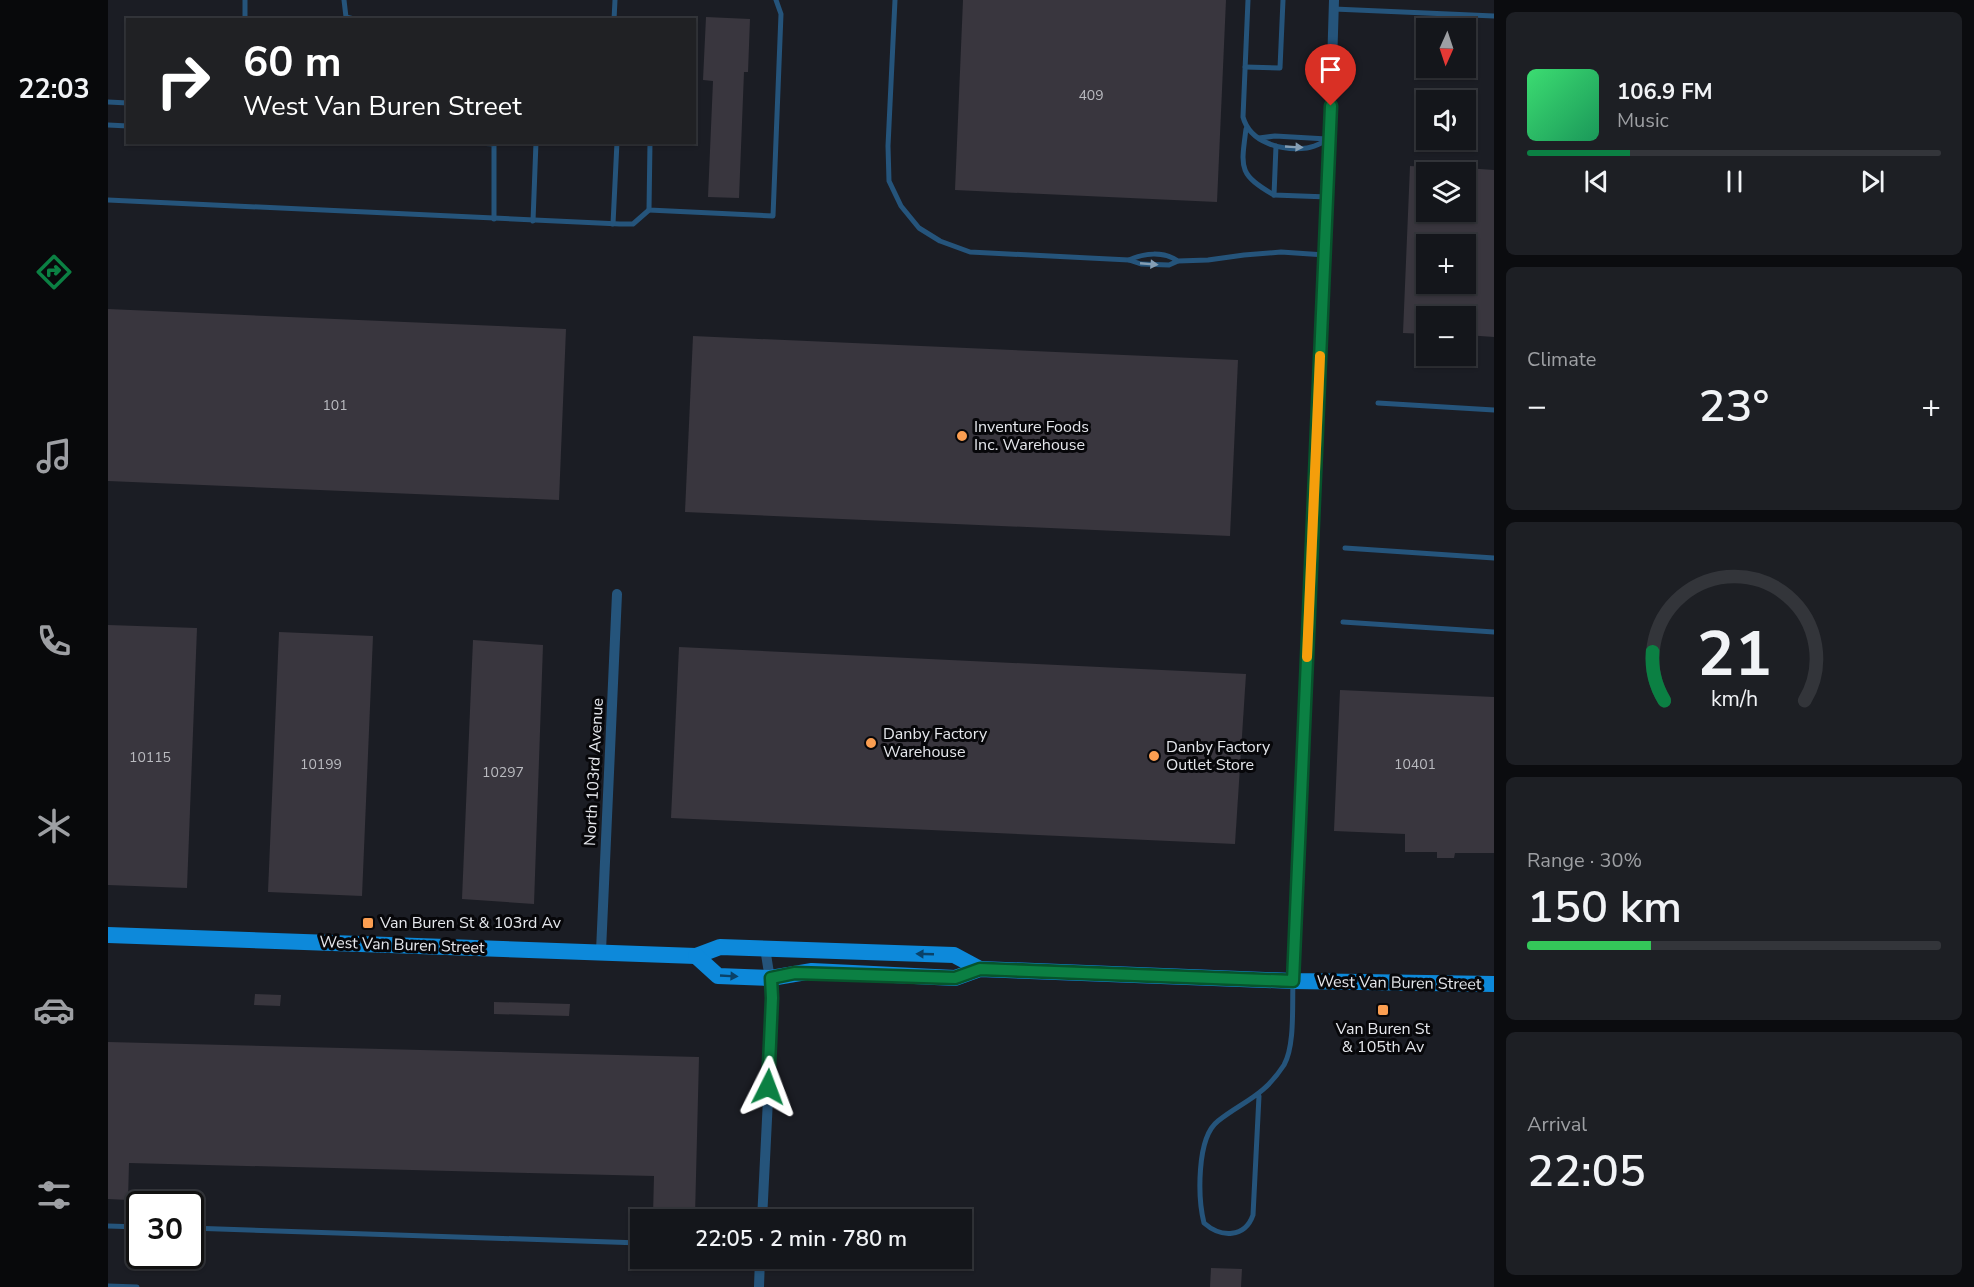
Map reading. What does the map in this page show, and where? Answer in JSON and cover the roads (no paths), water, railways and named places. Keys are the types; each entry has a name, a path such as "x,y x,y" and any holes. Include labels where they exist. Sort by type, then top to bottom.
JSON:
{"main road":[{"name":"West Van Buren Street","path":"108,935 696,956 720,947 954,955 980,969"},
{"path":"771,978 810,960 874,962 890,953"},
{"name":"West Van Buren Street","path":"696,956 718,976 771,978 812,972 955,978 980,969 1293,981 1494,984"}],"street":[{"path":"1293,981 1331,139 1334,4"},
{"name":"North 103rd Avenue","path":"601,951 617,594"},
{"path":"762,1209 772,998 765,948"},
{"path":"759,1287 760,1269"}],"lane":[{"path":"245,0 245,18"},
{"path":"344,0 346,16 352,18"},
{"path":"614,18 615,0"},
{"path":"108,200 613,224 633,224 649,210 774,215 781,14 776,0"},
{"path":"895,0 888,146 889,181 901,206 920,228 953,248 970,252 1129,260 1141,264 1169,266 1178,261 1281,252 1325,255"},
{"path":"1248,0 1243,117 1246,129 1241,163 1252,182 1274,195 1328,197"},
{"path":"1245,67 1280,68 1283,0"},
{"path":"1334,4 1494,16"},
{"path":"108,102 126,104"},
{"path":"108,125 126,126"},
{"path":"1246,129 1257,139 1276,146 1308,148 1331,139"},
{"path":"1257,139 1275,136 1331,139"},
{"path":"494,144 494,219"},
{"path":"533,221 536,144"},
{"path":"613,224 617,144"},
{"path":"649,210 650,144"},
{"path":"1274,195 1276,146"},
{"path":"1129,260 1141,254 1169,255 1178,261"},
{"path":"1378,403 1494,410"},
{"path":"1345,548 1494,558"},
{"path":"1343,622 1494,632"},
{"path":"1259,1096 1253,1215 1250,1225 1243,1231 1221,1233 1204,1223 1201,1211 1200,1174 1208,1134 1216,1123 1259,1096 1284,1064 1290,1051 1293,981"},
{"path":"108,1226 126,1227"},
{"path":"204,1228 630,1243"},
{"path":"108,1286 136,1287"}],"place":[{"name":"Inventure Foods Inc. Warehouse","path":"962,436"},
{"name":"Danby Factory Warehouse","path":"871,743"},
{"name":"Danby Factory Outlet Store","path":"1154,756"},
{"name":"Van Buren St & 103rd Av","path":"368,923"},
{"name":"Van Buren St & 105th Av","path":"1383,1010"}]}
